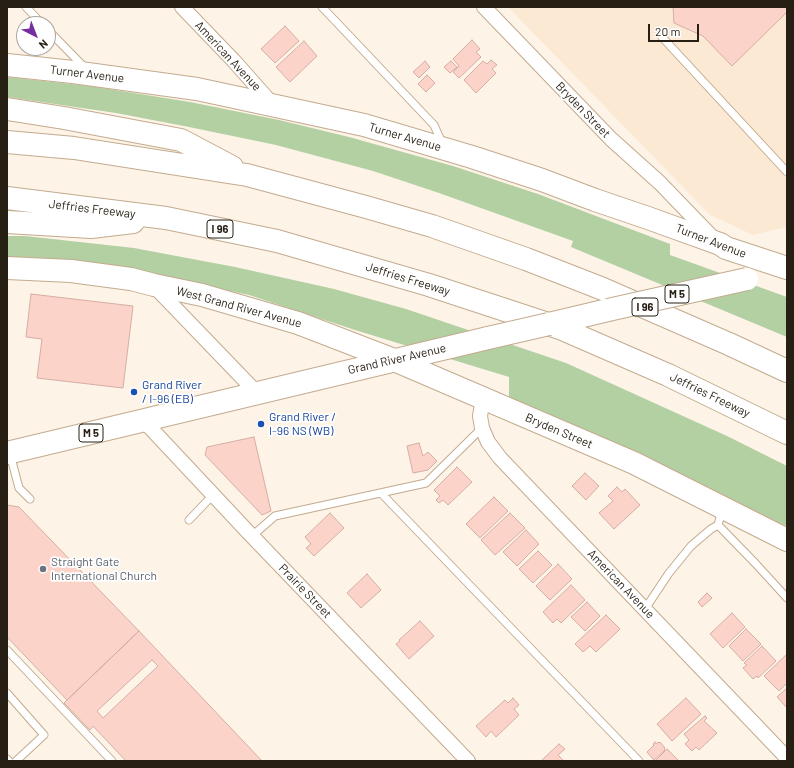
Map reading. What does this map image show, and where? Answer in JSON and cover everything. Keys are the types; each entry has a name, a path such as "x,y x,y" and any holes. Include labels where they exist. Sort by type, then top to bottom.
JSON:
{"main road":[{"name":"Turner Avenue","path":"7,65 90,74 196,89 364,125 472,157 542,180 720,244 726,248 786,268"},
{"path":"7,109 181,140 247,175"},
{"name":"I 96","path":"7,142 74,148 247,175 432,226 526,259 617,295 787,371"},
{"name":"Jeffries Freeway","path":"7,198 166,218 285,244 429,285 560,328 668,375 787,433"},
{"path":"7,222 91,227 166,218"},
{"name":"West Grand River Avenue","path":"7,268 71,271 131,279 202,295 298,323 394,360"},
{"name":"Grand River Avenue","path":"8,453 394,360 747,279 786,268"},
{"name":"Bryden Street","path":"394,360 634,463 720,517 787,540"}],"street":[{"name":"American Avenue","path":"182,7 234,61 273,105"},
{"name":"Bryden Street","path":"484,7 611,139 660,183 720,244"},
{"path":"154,285 257,393"},
{"name":"American Avenue","path":"483,398 480,416 482,428 488,442 500,458 787,758"},
{"name":"Prairie Street","path":"143,420 468,761"}],"lane":[{"path":"26,7 34,16"},
{"path":"322,7 434,125 444,149"},
{"path":"662,37 787,172"},
{"path":"56,38 90,74"},
{"path":"252,536 275,516 426,483 482,428"},
{"path":"8,453 19,488 30,499"},
{"path":"381,493 638,761"},
{"path":"189,520 214,495"},
{"path":"645,609 669,573 691,546 711,529 720,517"},
{"name":"Bryden Street","path":"720,517 756,564 787,598"},
{"path":"7,650 112,761"},
{"path":"7,693 44,735 16,761"}],"shaded area":[{"path":"508,7 787,7 787,227 753,235 710,215"}],"green space":[{"path":"7,77 90,86 190,102 279,120 349,137 453,166 538,194 670,244 670,255 787,297 787,337 571,247 573,241 373,171 276,145 189,127 116,113 7,97"},
{"path":"7,236 25,236 134,248 235,267 334,289 406,309 566,363 727,436 787,466 787,526 509,397 509,377 355,330 249,295 149,274 7,258"}],"building":[{"path":"673,7 787,7 787,12 732,66 703,36 674,23"},
{"path":"285,26 299,41 275,63 261,49"},
{"path":"472,40 480,49 476,52 481,57 459,78 453,72 459,66 453,59"},
{"path":"304,41 317,56 290,82 276,67"},
{"path":"491,60 497,65 492,69 496,73 476,93 464,80 483,61 487,64"},
{"path":"425,61 430,67 419,78 413,72"},
{"path":"451,61 457,67 450,73 444,67"},
{"path":"427,75 435,83 426,92 418,84"},
{"path":"31,294 133,306 123,388 37,378 42,339 26,337"},
{"path":"254,437 271,511 262,515 205,455 207,447"},
{"path":"419,443 423,456 428,452 437,461 428,470 413,473 407,446"},
{"path":"457,467 472,482 448,505 443,500 439,503 436,500 440,496 434,490"},
{"path":"585,473 599,486 586,500 572,486"},
{"path":"617,487 622,492 625,489 640,505 614,529 599,513 613,501 608,496"},
{"path":"494,497 508,511 480,538 466,524"},
{"name":"Straight Gate International Church","path":"7,505 19,507 139,631 67,700 7,637"},
{"path":"330,513 344,528 314,556 306,548 311,544 305,537"},
{"path":"510,513 525,528 495,555 481,540"},
{"path":"526,530 539,544 517,566 503,552"},
{"path":"538,551 552,565 533,583 519,569"},
{"path":"558,564 572,579 550,600 536,586"},
{"path":"367,574 381,590 361,608 347,593"},
{"path":"571,585 585,600 561,623 557,619 553,623 543,612"},
{"path":"707,593 712,598 702,607 698,602"},
{"path":"587,602 600,616 585,631 571,617"},
{"path":"732,613 745,627 723,648 710,634"},
{"path":"606,615 620,629 596,652 590,646 583,652 575,644"},
{"path":"420,621 434,636 409,659 396,644"},
{"path":"746,629 761,644 743,661 729,646"},
{"path":"139,631 262,761 126,761 93,726 90,730 64,703","holes":["152,660 158,666 103,718 97,711"]},
{"path":"762,646 776,661 758,678 757,676 753,679 743,668 747,665 744,663"},
{"path":"787,654 787,683 779,691 764,676"},
{"path":"787,688 787,708 777,697"},
{"path":"513,698 519,705 514,709 519,715 496,737 491,731 486,737 476,726 505,700 508,703"},
{"path":"686,698 701,714 672,741 657,724"},
{"path":"705,716 707,718 704,721 717,733 699,750 696,747 692,751 685,744 689,740 684,734"},
{"path":"655,742 656,744 660,742 665,750 654,760 647,752"},
{"path":"559,744 565,749 558,755 564,761 541,761"},
{"path":"667,749 679,761 655,761"}],"place":[{"name":"Grand River / I-96 (EB)","path":"134,392"},
{"name":"Grand River / I-96 NS (WB)","path":"261,424"},
{"name":"Straight Gate International Church","path":"43,569"}]}
